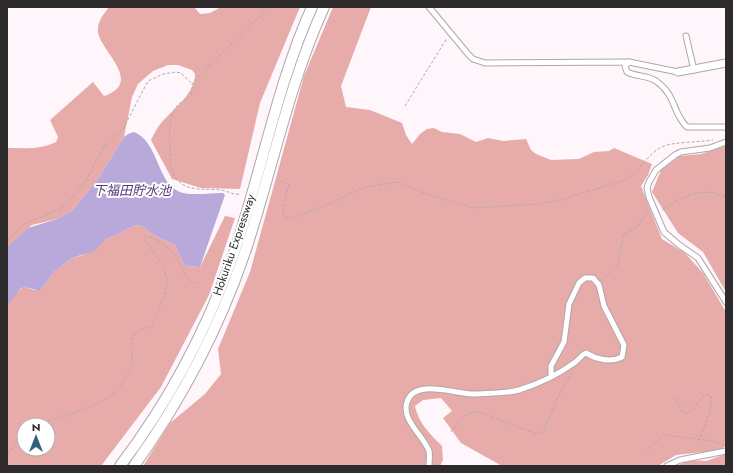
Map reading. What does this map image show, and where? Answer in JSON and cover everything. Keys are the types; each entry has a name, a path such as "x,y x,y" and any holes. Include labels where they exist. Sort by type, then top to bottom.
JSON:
{"highway":[{"name":"Hokuriku Expressway","path":"120,466 173,387 210,313 237,244 288,66 312,7"},
{"name":"Hokuriku Expressway","path":"134,466 153,439 185,387 204,352 233,286 256,217 299,68 324,7"}],"street":[{"path":"429,7 468,54 473,59 485,63 629,62 678,72 726,63"},
{"path":"686,36 694,70"},
{"path":"629,62 625,66 627,72 649,77 667,90 681,121 687,127 726,127"},
{"path":"726,142 710,148 681,152 660,166 650,178 647,188 653,207 667,236 692,253 701,262 726,302"},
{"path":"429,466 429,451 409,419 406,411 407,400 414,391 422,388 469,394 519,390 551,375 573,364 586,353 595,359 603,360 618,359 624,354 624,345 604,306 599,285 593,278 588,277 579,283 569,304 564,342 551,366 551,375"},
{"path":"667,466 680,460 726,451"}],"path":[{"path":"192,84 227,50 238,35 270,7"},
{"path":"405,106 450,33"},
{"path":"7,240 25,224 64,206 73,197 88,178 105,145 123,129 148,82 163,74 176,72 181,73 192,84 192,95 189,99 178,104 172,113 171,169 180,183 190,189 220,190 239,194"},
{"path":"279,181 290,185 282,211 284,217 288,219 325,206 365,187 398,182 430,195 474,208 538,204 557,201 625,180 634,175 641,164 663,146 717,140 726,142"},
{"path":"656,214 680,198 695,194 708,192 726,197"},
{"path":"599,285 618,264 624,234 638,226 647,210 653,207"},
{"path":"56,419 88,408 112,393 127,375 132,363 132,339 138,331 152,326 166,291 166,271 145,241 145,236 154,240 170,251 178,259 186,277 194,283 197,281"},
{"path":"451,432 460,420 470,412 477,411 516,424 533,433 538,434 544,432 556,401 572,371 573,364"},
{"path":"674,397 684,414 692,412 704,395 707,394 711,396 711,408 700,439"},
{"path":"644,452 664,435 700,439 726,445"},
{"path":"7,454 16,443"}],"shaded area":[{"path":"109,7 194,7 200,14 210,13 221,7 300,7 260,103 240,189 201,188 172,179 151,140 161,123 187,95 194,81 195,74 192,70 178,65 168,65 153,71 138,84 132,97 124,137 98,179 72,211 57,219 32,225 7,247 7,148 38,147 50,145 56,142 58,137 50,120 93,82 104,96 115,90 120,83 120,75 117,66 101,40 98,32 99,22"},
{"path":"333,7 371,7 341,86 346,107 370,110 402,123 406,135 412,144 420,134 427,129 434,128 442,132 460,134 476,142 488,138 503,141 526,139 531,150 536,154 551,160 579,159 594,152 609,151 614,148 652,164 648,175 641,186 662,239 685,253 703,273 726,312 726,444 722,450 676,455 658,466 502,466 461,443 443,418 452,411 441,398 423,400 415,406 422,423 429,433 442,446 443,460 440,466 143,466 170,423 205,394 221,374 218,349 250,272 304,76"},
{"path":"726,146 726,292 703,252 678,233 652,192 661,170 680,156 701,154"},
{"path":"225,216 235,218 209,295 161,387 101,466 7,466 7,306 15,294 23,287 41,290 54,272 72,258 83,255 105,240 136,225 142,226 152,234 175,245 185,266 200,267"},
{"path":"726,454 726,466 677,466 689,460 706,461"}],"water":[{"name":"下福田貯水池","path":"134,132 142,137 148,144 172,188 184,193 223,193 225,195 200,267 185,266 175,245 152,234 142,226 136,225 105,240 94,251 72,258 54,272 41,290 21,288 7,306 7,247 28,228 57,219 72,211 98,179 124,137"}]}
